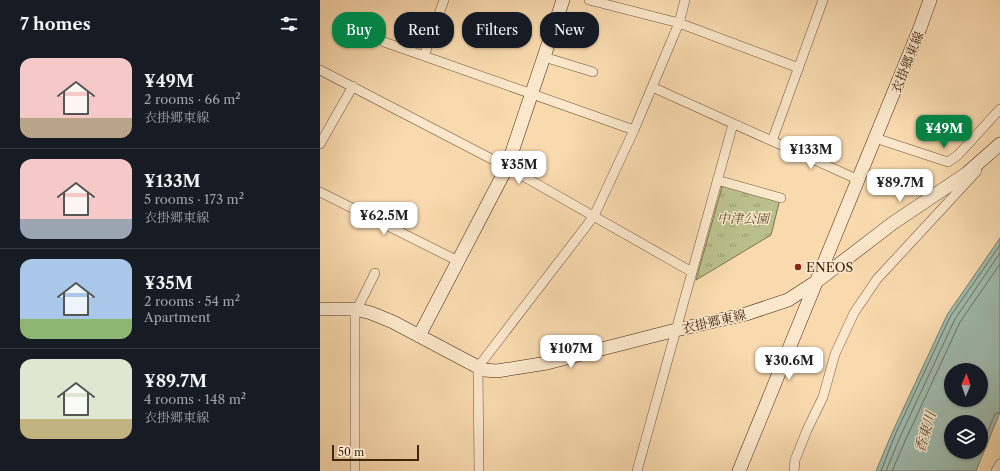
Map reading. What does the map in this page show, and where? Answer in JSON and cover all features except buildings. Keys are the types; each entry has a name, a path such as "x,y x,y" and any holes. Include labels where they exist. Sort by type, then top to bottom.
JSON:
{"main road":[{"path":"419,336 507,167 563,0"},
{"name":"衣掛郷東線","path":"320,309 356,309 371,313 484,370 497,371 515,369 547,362 746,314 788,300 816,282 876,138 930,0"},
{"path":"739,471 816,282 893,223 966,174 1000,145"}],"street":[{"path":"424,56 444,0"},
{"path":"589,0 679,23 798,68"},
{"path":"479,471 478,367 594,216 634,130 679,23 685,0"},
{"path":"772,141 823,0"},
{"path":"386,43 634,130"},
{"path":"544,57 593,72"},
{"path":"320,70 507,167 692,272"},
{"path":"320,144 353,86"},
{"path":"652,87 859,180"},
{"path":"876,138 948,162 958,154 1000,109"},
{"path":"637,471 733,124"},
{"path":"794,471 795,460 807,430 823,397 835,354 854,313 877,278 1000,145"},
{"path":"717,180 781,198"},
{"path":"320,192 458,261"},
{"path":"355,471 356,309 375,273"},
{"path":"996,471 1000,464"}],"green space":[{"name":"中津公園","path":"723,183 780,199 771,235 696,280"}],"water":[{"name":"香東川","path":"1000,238 1000,412 988,442 988,415 944,415 944,459 981,459 976,471 876,471 947,315"}],"place":[{"name":"ENEOS","path":"798,267"}]}
